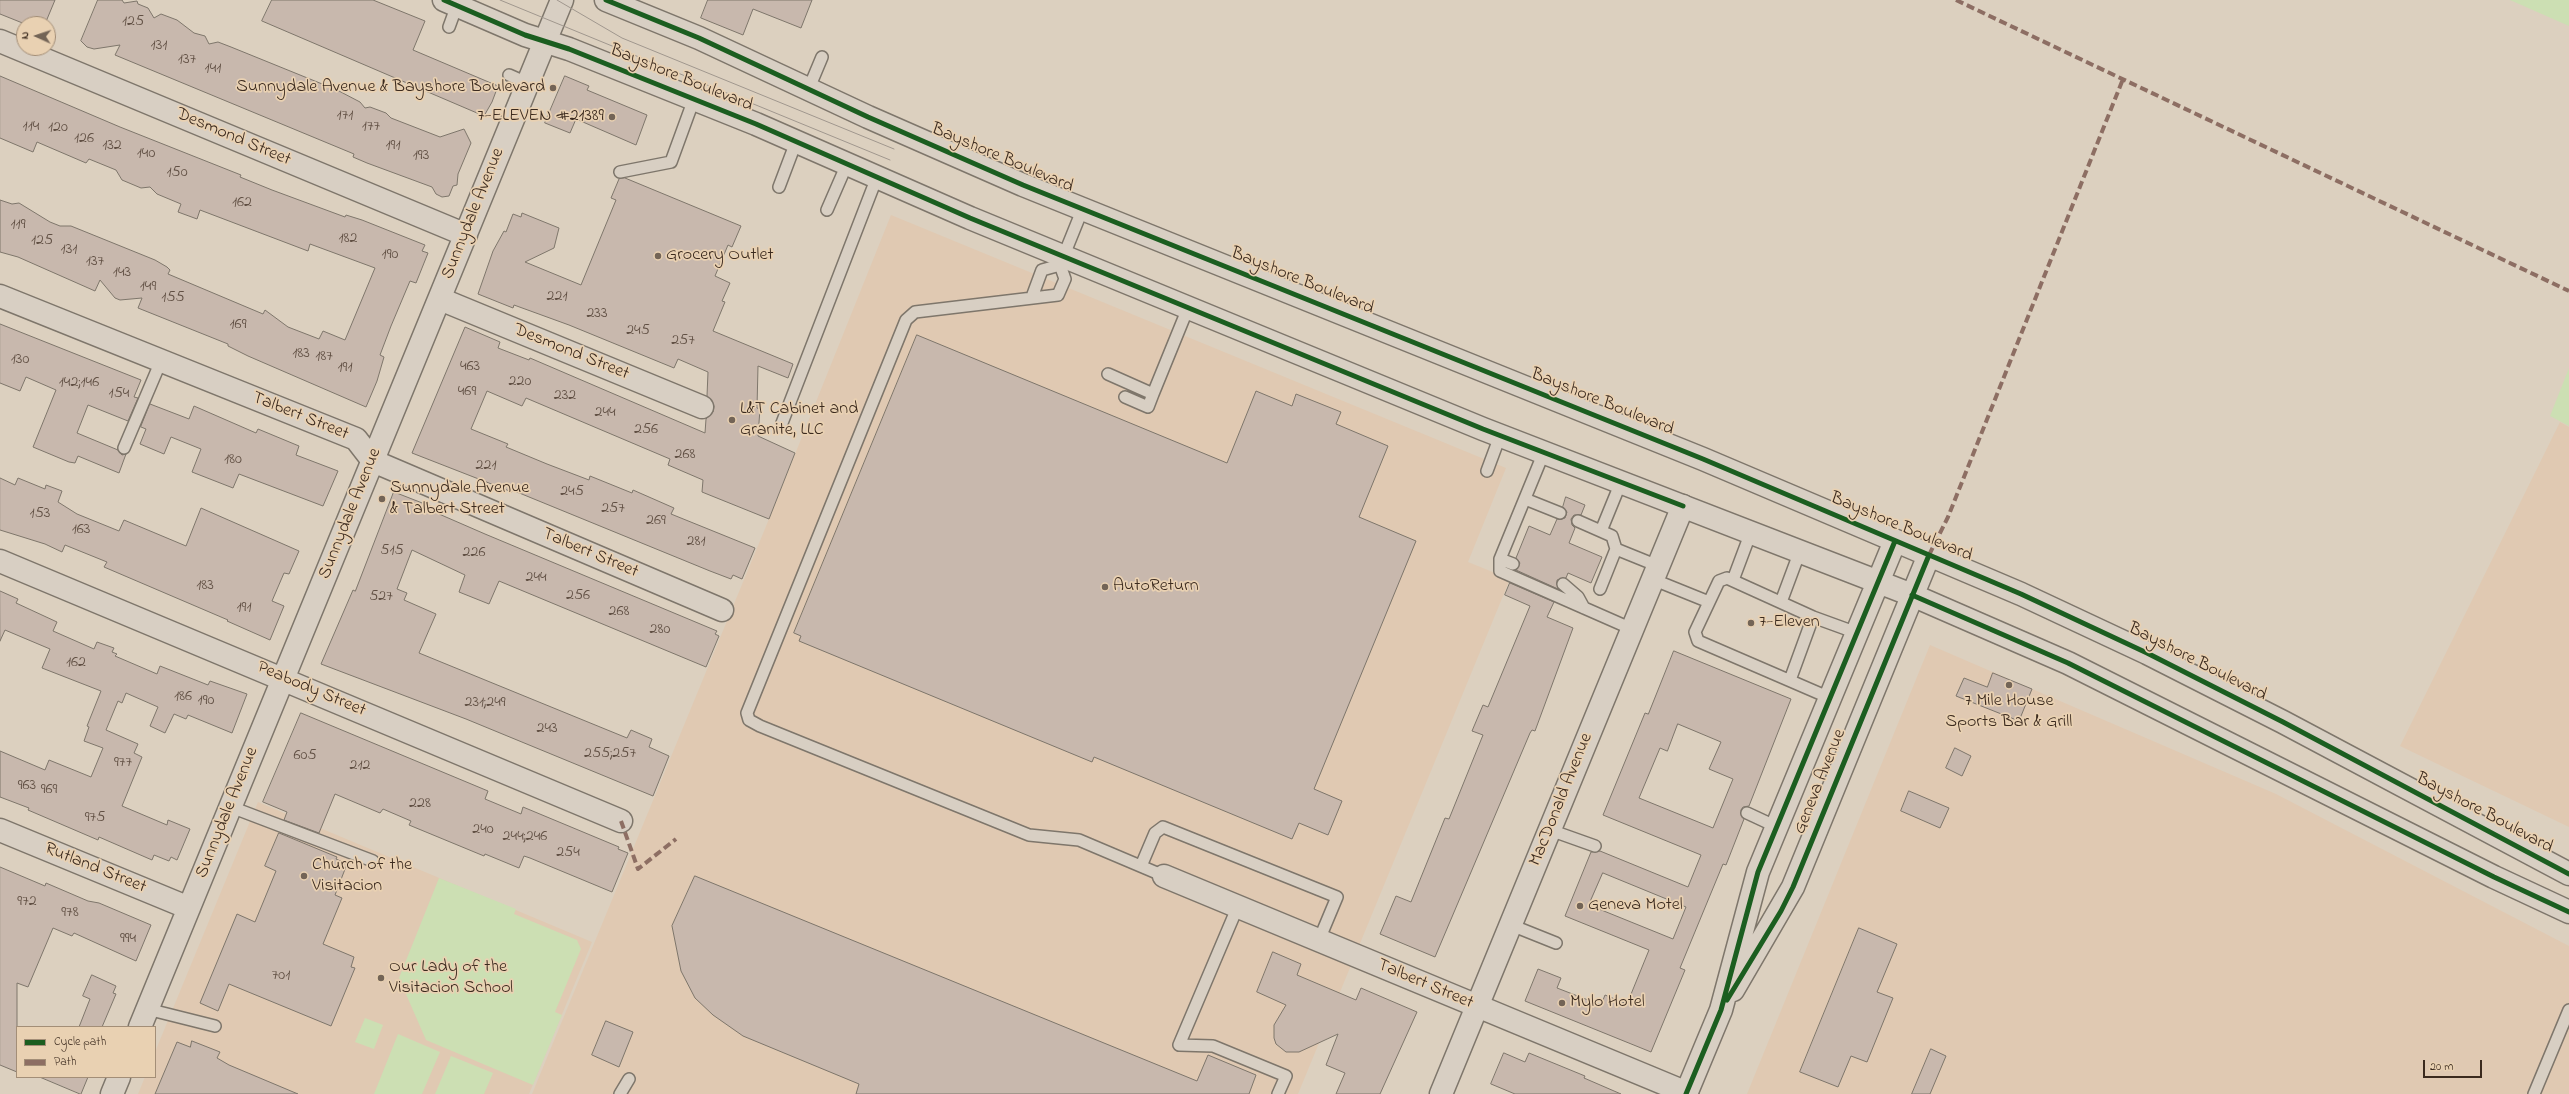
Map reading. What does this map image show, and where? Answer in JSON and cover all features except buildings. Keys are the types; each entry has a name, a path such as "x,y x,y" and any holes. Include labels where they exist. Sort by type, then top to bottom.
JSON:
{"main road":[{"name":"Sunnydale Avenue","path":"143,1018 466,235 518,79 544,42 562,0"},
{"name":"Bayshore Boulevard","path":"606,0 699,38 910,136 1083,208 1704,459 2028,598 2147,654 2283,722 2569,874"},
{"name":"Bayshore Boulevard","path":"450,3 544,42 569,49 694,99 796,142 877,177 1061,261 1188,308 1500,436 1912,595 2068,663 2494,877 2569,912"},
{"name":"Desmond Street","path":"0,41 466,235"},
{"name":"Talbert Street","path":"0,296 356,439 373,461 722,610"},
{"name":"Desmond Street","path":"440,299 702,407"},
{"name":"MacDonald Avenue","path":"1441,1094 1683,506"},
{"name":"Geneva Avenue","path":"1687,1094 1721,1010 1751,897 1777,827 1895,541"},
{"name":"Geneva Avenue","path":"1721,1010 1781,911 1793,887 1929,555"},
{"name":"Peabody Street","path":"0,561 283,678 621,821"},
{"name":"Rutland Street","path":"0,830 189,908"},
{"name":"Talbert Street","path":"1164,876 1687,1094"},
{"path":"112,1094 119,1078"}],"lane":[{"path":"449,27 450,3"},
{"path":"809,88 822,57"},
{"path":"620,172 671,162 694,99"},
{"path":"779,187 796,142"},
{"path":"827,210 847,164"},
{"path":"782,423 877,177"},
{"path":"1083,208 1061,261 1065,279 1058,295 915,312 906,320 747,713 749,720 760,726 1029,835 1079,840 1164,876"},
{"path":"1032,297 1042,270 1061,261"},
{"path":"1125,397 1148,407 1188,308"},
{"path":"124,448 161,360"},
{"path":"1108,374 1153,394"},
{"path":"1487,471 1500,436"},
{"path":"1544,452 1500,559 1500,571 1632,629"},
{"path":"1601,531 1621,482"},
{"path":"1525,499 1560,513"},
{"path":"1578,521 1612,536 1616,549 1600,589"},
{"path":"1733,580 1751,532"},
{"path":"1616,549 1655,573 1709,602"},
{"path":"1781,602 1800,551"},
{"path":"1500,559 1513,564"},
{"path":"1830,698 1698,641 1695,632 1719,581 1727,578 1813,617 1857,633"},
{"path":"1563,584 1578,598 1584,608"},
{"path":"1790,680 1813,617"},
{"path":"231,807 373,861"},
{"path":"1746,813 1777,827"},
{"path":"1141,866 1155,833 1164,827 1336,897 1319,940"},
{"path":"1550,830 1596,846"},
{"path":"1238,906 1180,1045 1213,1046 1286,1076 1278,1094"},
{"path":"1511,925 1556,943"},
{"path":"2534,1094 2569,1010"},
{"path":"143,1018 215,1026"},
{"path":"620,1094 629,1079"}],"shaded area":[{"path":"891,215 1506,468 1468,562 1510,579 1298,1094 532,1094 769,519"},
{"path":"2560,422 2569,427 2569,827 2400,746"},
{"path":"1930,645 2276,794 2569,946 2569,1094 1747,1094"},
{"name":"Our Lady of the Visitacion School","path":"258,802 592,942 529,1094 138,1094 145,1078 156,1078 156,1050"}],"green space":[{"path":"2510,0 2569,0 2569,26"},
{"path":"2569,368 2569,426 2550,416"},
{"path":"439,878 516,909 514,914 577,940 581,949 555,1012 562,1015 533,1085 426,1040 399,978"},
{"path":"365,1018 383,1025 374,1049 355,1042"},
{"path":"398,1034 440,1052 422,1094 374,1094"},
{"path":"451,1056 493,1073 484,1094 435,1094"}],"tram line":[{"path":"500,0 890,160"},
{"path":"557,0 622,38 894,149"}],"marked path":[{"path":"1956,0 2569,291"},
{"path":"1929,555 1948,517 2123,79"},
{"path":"621,821 638,869 676,839"}],"cycle path":[{"path":"444,0 525,35 569,49 756,124 970,218 1483,429 1683,506"},
{"path":"606,0 699,38 868,117 1023,185 1703,459 2021,594 2147,653 2283,722 2569,874"},
{"path":"1686,1094 1721,1010 1758,872 1895,541"},
{"path":"1727,1000 1781,911 1793,887 1929,555"},
{"path":"1912,595 2068,663 2494,877 2569,912"}],"place":[{"name":"Sunnydale Avenue & Bayshore Boulevard","path":"553,88"},
{"name":"7-ELEVEN #21389","path":"612,117"},
{"name":"Grocery Outlet","path":"658,256"},
{"name":"L&T Cabinet and Granite, LLC","path":"732,420"},
{"name":"Sunnydale Avenue & Talbert Street","path":"382,499"},
{"name":"AutoReturn","path":"1105,587"},
{"name":"7-Eleven","path":"1751,623"},
{"name":"7 Mile House Sports Bar & Grill","path":"2009,685"},
{"name":"Church of the Visitacion","path":"304,876"},
{"name":"Geneva Motel","path":"1580,906"},
{"name":"Our Lady of the Visitacion School","path":"381,978"},
{"name":"Mylo Hotel","path":"1562,1003"}]}
